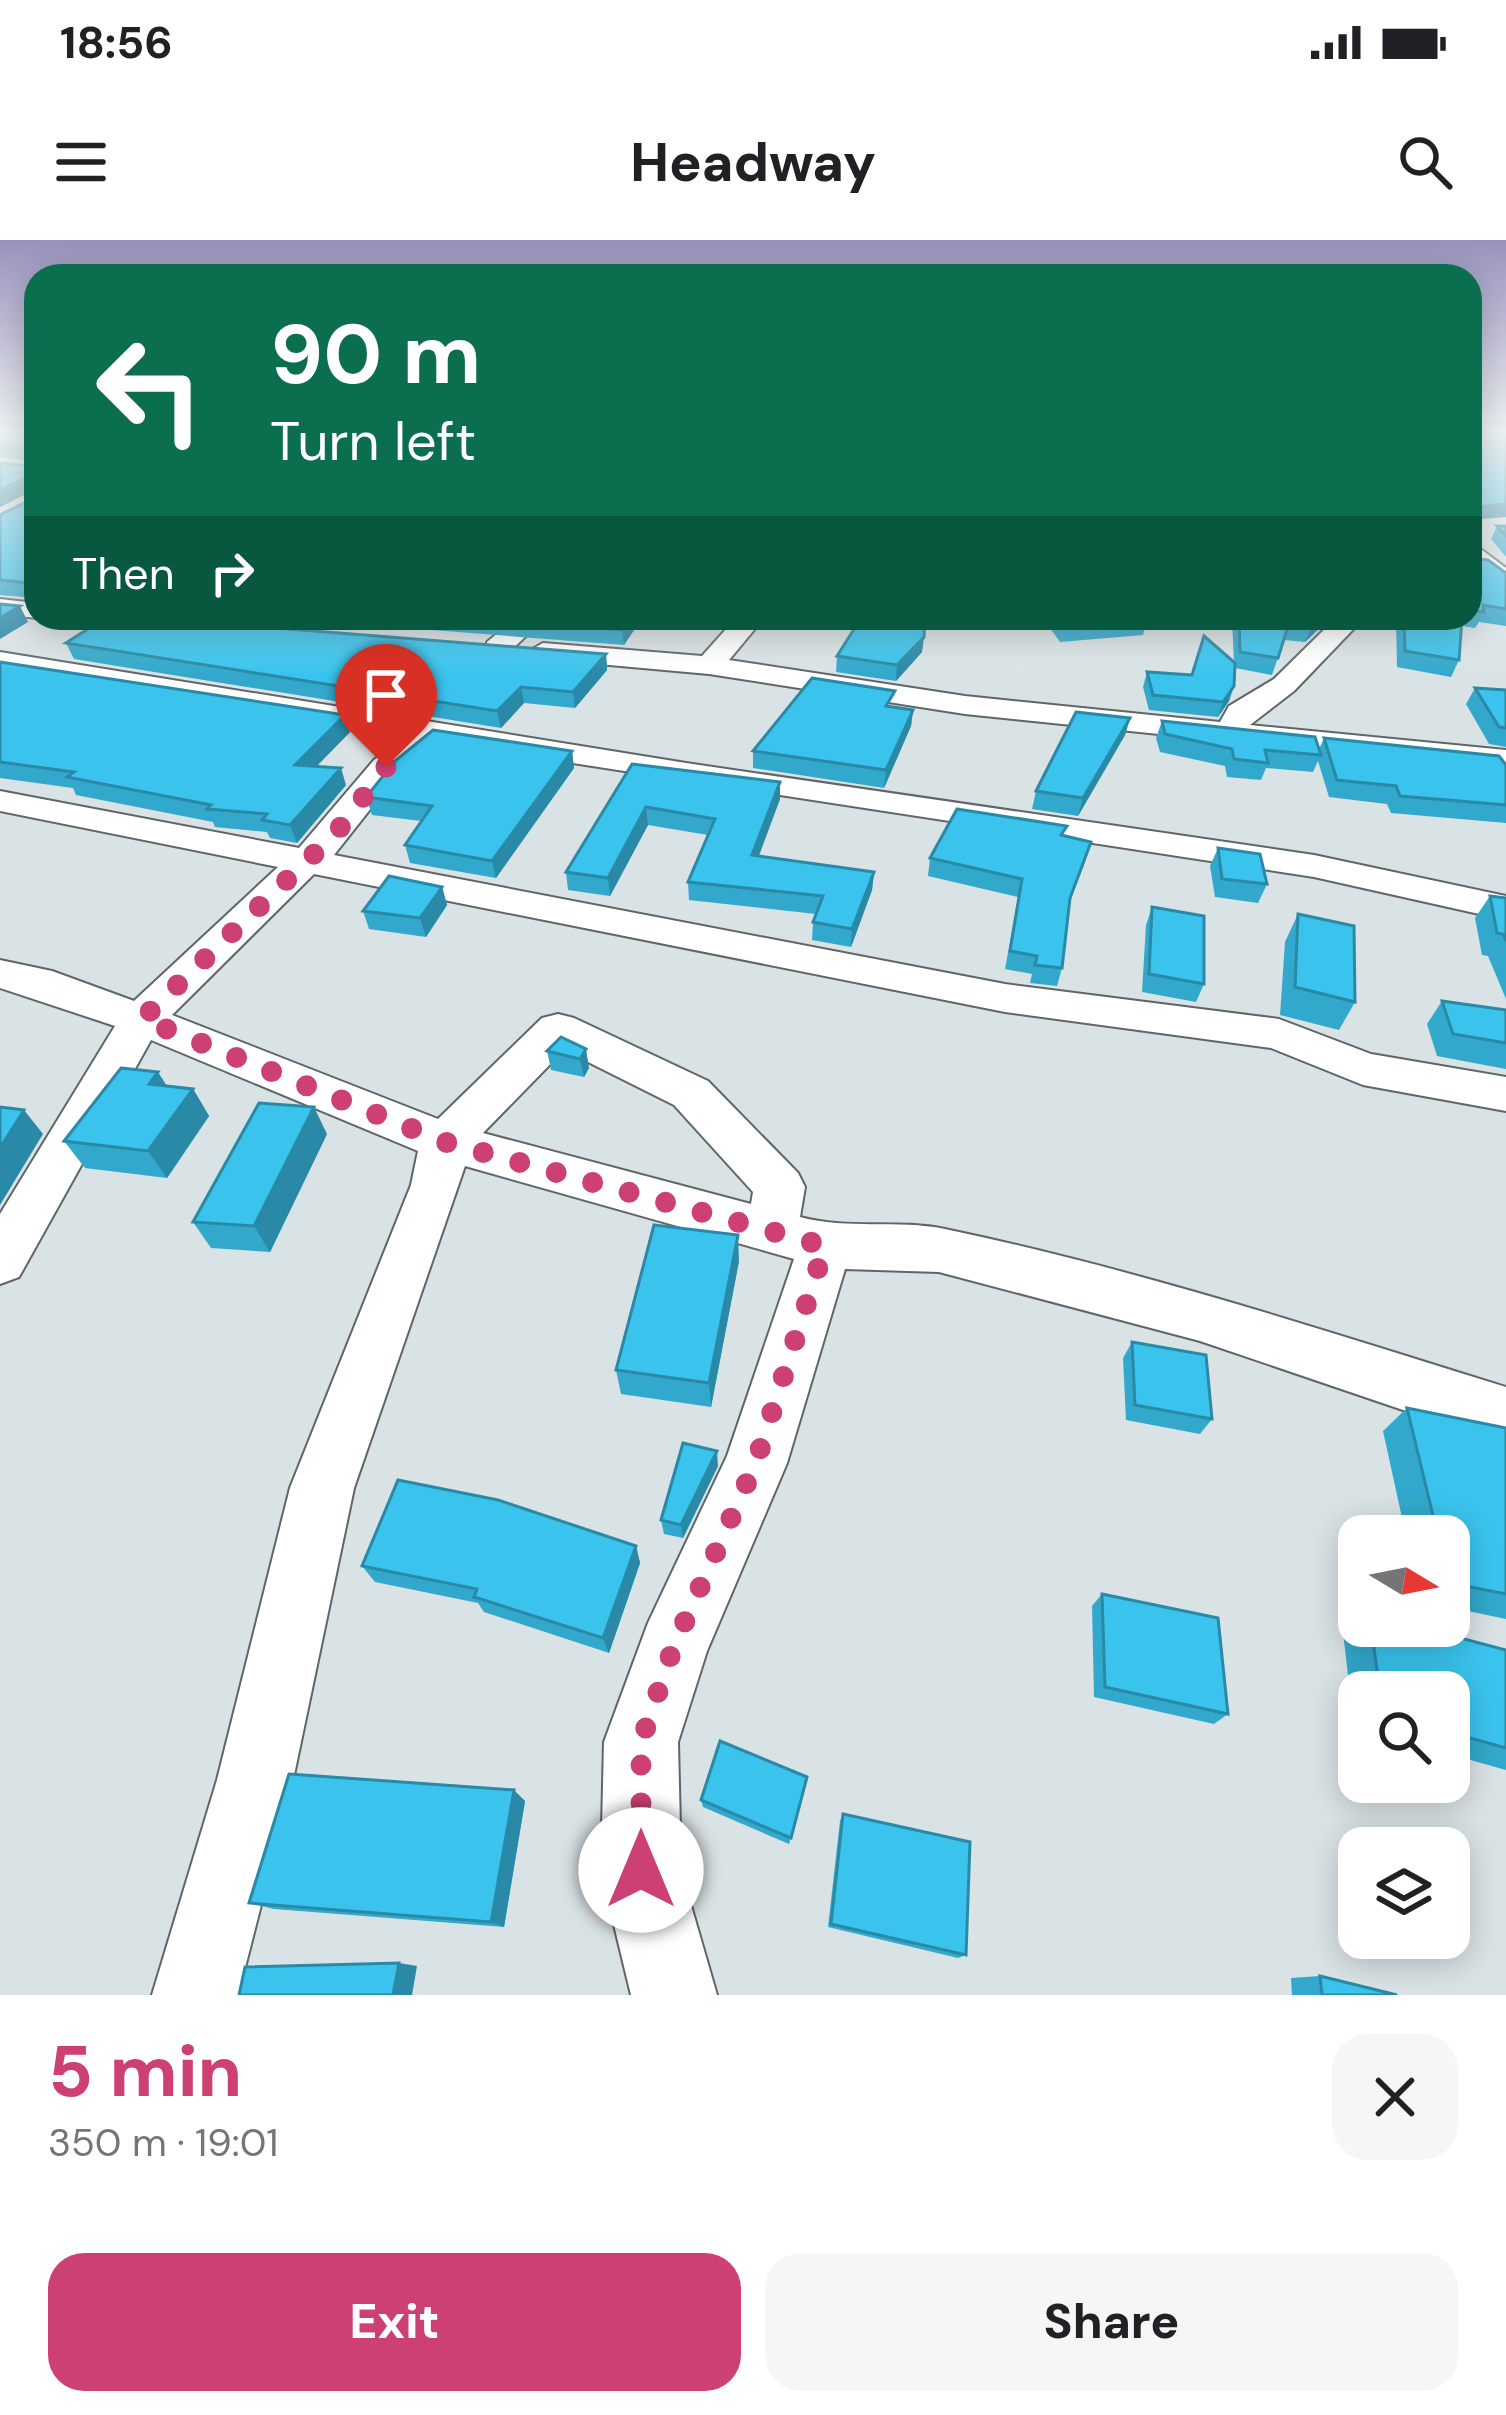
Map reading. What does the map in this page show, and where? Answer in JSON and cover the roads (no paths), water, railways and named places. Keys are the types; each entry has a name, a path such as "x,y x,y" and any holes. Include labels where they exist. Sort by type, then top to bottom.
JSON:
{"street":[{"path":"1482,544 1506,582"},
{"path":"513,630 486,647 710,664 964,705 1506,760"},
{"path":"710,664 740,630"},
{"path":"1232,730 1240,713 1284,685 1339,630"},
{"path":"0,661 1314,866 1506,908"},
{"path":"0,1262 142,1019 353,813 386,767 431,730"},
{"path":"0,801 306,861 321,868 1005,998 1279,1034 1363,1069 1506,1094"},
{"path":"0,974 37,981 142,1019 445,1142 798,1239 939,1250 1200,1316 1499,1402"},
{"path":"195,1995 255,1780 322,1488 436,1185 445,1142 558,1029 691,1093 780,1186 798,1239 756,1462 673,1648 641,1742 641,1870 674,1995"}]}
